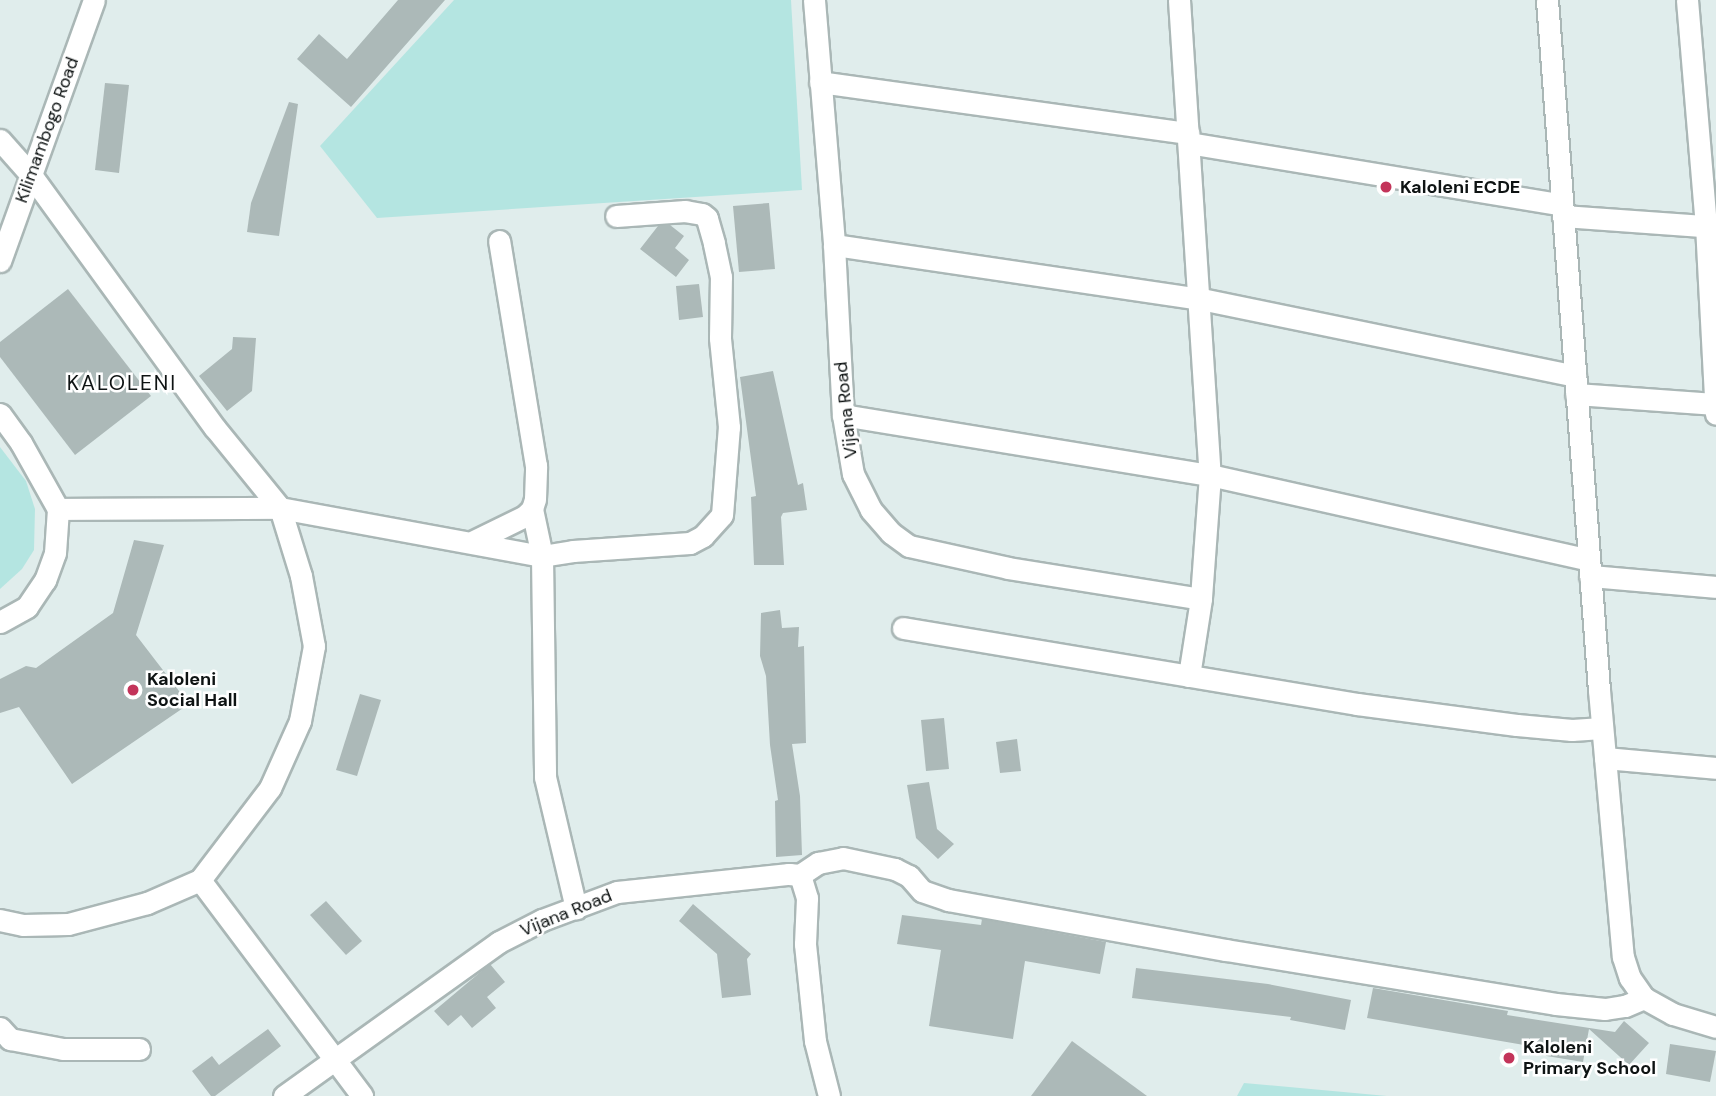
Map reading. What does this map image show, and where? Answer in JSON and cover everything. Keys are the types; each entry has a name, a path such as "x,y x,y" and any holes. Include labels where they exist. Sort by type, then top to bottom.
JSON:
{"street":[{"name":"Kilimambogo Road","path":"0,261 94,0"},
{"name":"Vijana Road","path":"814,0 834,245 843,415 853,474 871,510 909,546 1008,568 1200,598"},
{"path":"1179,0 1201,299 1210,475 1200,598 1189,676"},
{"path":"1547,0 1602,728 1623,957 1630,978 1644,998 1673,1014 1716,1027"},
{"path":"1687,0 1711,226 1716,414"},
{"path":"820,82 1188,138 1563,211 1711,226"},
{"path":"0,140 31,175 215,428 281,508 301,576 314,646 300,721 270,788 200,880 147,903 68,925 23,925 0,920"},
{"path":"58,509 281,508 474,541 542,556 573,551 690,543 703,536 722,514 729,427 720,338 721,277 707,218 702,214 685,212 616,216"},
{"path":"499,241 536,466 532,509 542,556 545,777 576,908"},
{"path":"834,245 1201,299 1576,385 1716,404"},
{"path":"0,414 21,443 58,509 55,553 46,580 27,607 0,622"},
{"path":"843,415 1210,475 1590,568 1716,587"},
{"path":"474,541 525,516 532,509"},
{"path":"903,628 1357,704 1517,725 1572,730 1602,728"},
{"path":"1605,758 1716,768"},
{"name":"Vijana Road","path":"284,1096 334,1057 499,942 542,920 617,892 800,875 818,863 843,858 895,869 909,876 922,891 947,900 1213,947 1556,1004 1605,1009 1625,1006 1644,998"},
{"path":"800,875 807,898 805,944 815,1041 829,1096"},
{"path":"200,880 362,1096"},
{"path":"0,1028 10,1039 63,1049 139,1049"}],"shaded area":[{"path":"454,0 791,0 802,190 377,218 320,146"},
{"path":"0,447 26,481 35,509 34,550 22,569 0,589"},
{"path":"1244,1083 1387,1096 1237,1096"}],"building":[{"path":"398,0 445,0 351,107 297,59 319,34 347,59"},
{"path":"105,83 129,85 119,173 95,170"},
{"path":"289,102 298,104 279,236 247,232 251,203"},
{"path":"769,203 775,269 739,272 733,206"},
{"path":"670,225 684,236 675,248 689,260 676,277 640,249 658,226"},
{"path":"699,284 703,317 679,320 676,286"},
{"path":"68,289 151,396 75,455 0,357 0,342"},
{"path":"233,337 256,338 252,391 227,411 199,376 232,349"},
{"path":"773,371 798,485 803,483 807,510 783,513 781,517 784,565 754,565 751,497 756,496 740,377"},
{"path":"134,540 164,545 136,635 189,704 72,784 19,707 0,713 0,679 26,666 36,668 113,613"},
{"path":"780,610 782,628 799,627 798,647 804,646 806,743 792,744 800,796 802,855 776,857 775,801 778,800 770,745 766,676 760,656 761,613"},
{"path":"360,694 381,700 357,776 336,770"},
{"path":"944,718 949,769 926,771 921,720"},
{"path":"1017,739 1021,771 1000,773 996,742"},
{"path":"929,782 937,829 954,844 938,859 916,838 907,785"},
{"path":"326,901 362,941 346,955 310,915"},
{"path":"693,904 751,954 747,959 751,995 722,998 717,954 679,921"},
{"path":"902,915 981,925 982,919 1106,942 1100,974 1025,961 1013,1039 929,1026 941,950 897,944"},
{"path":"490,964 505,982 487,997 496,1008 472,1028 461,1015 448,1026 434,1011"},
{"path":"1136,968 1268,984 1351,1000 1345,1030 1290,1020 1291,1017 1132,998"},
{"path":"1373,988 1508,1011 1507,1015 1615,1032 1624,1021 1649,1043 1629,1065 1589,1029 1583,1062 1523,1052 1524,1045 1367,1018"},
{"path":"268,1029 281,1046 215,1096 211,1096 192,1071 212,1056 219,1065"},
{"path":"1072,1041 1147,1096 1031,1096"},
{"path":"1670,1044 1716,1051 1710,1082 1666,1074"}],"place":[{"name":"Kaloleni ECDE","path":"1386,187"},
{"name":"Kaloleni Social Hall","path":"133,690"},
{"name":"Kaloleni Primary School","path":"1509,1058"}],"district":[{"name":"KALOLENI","path":"122,383"}]}
